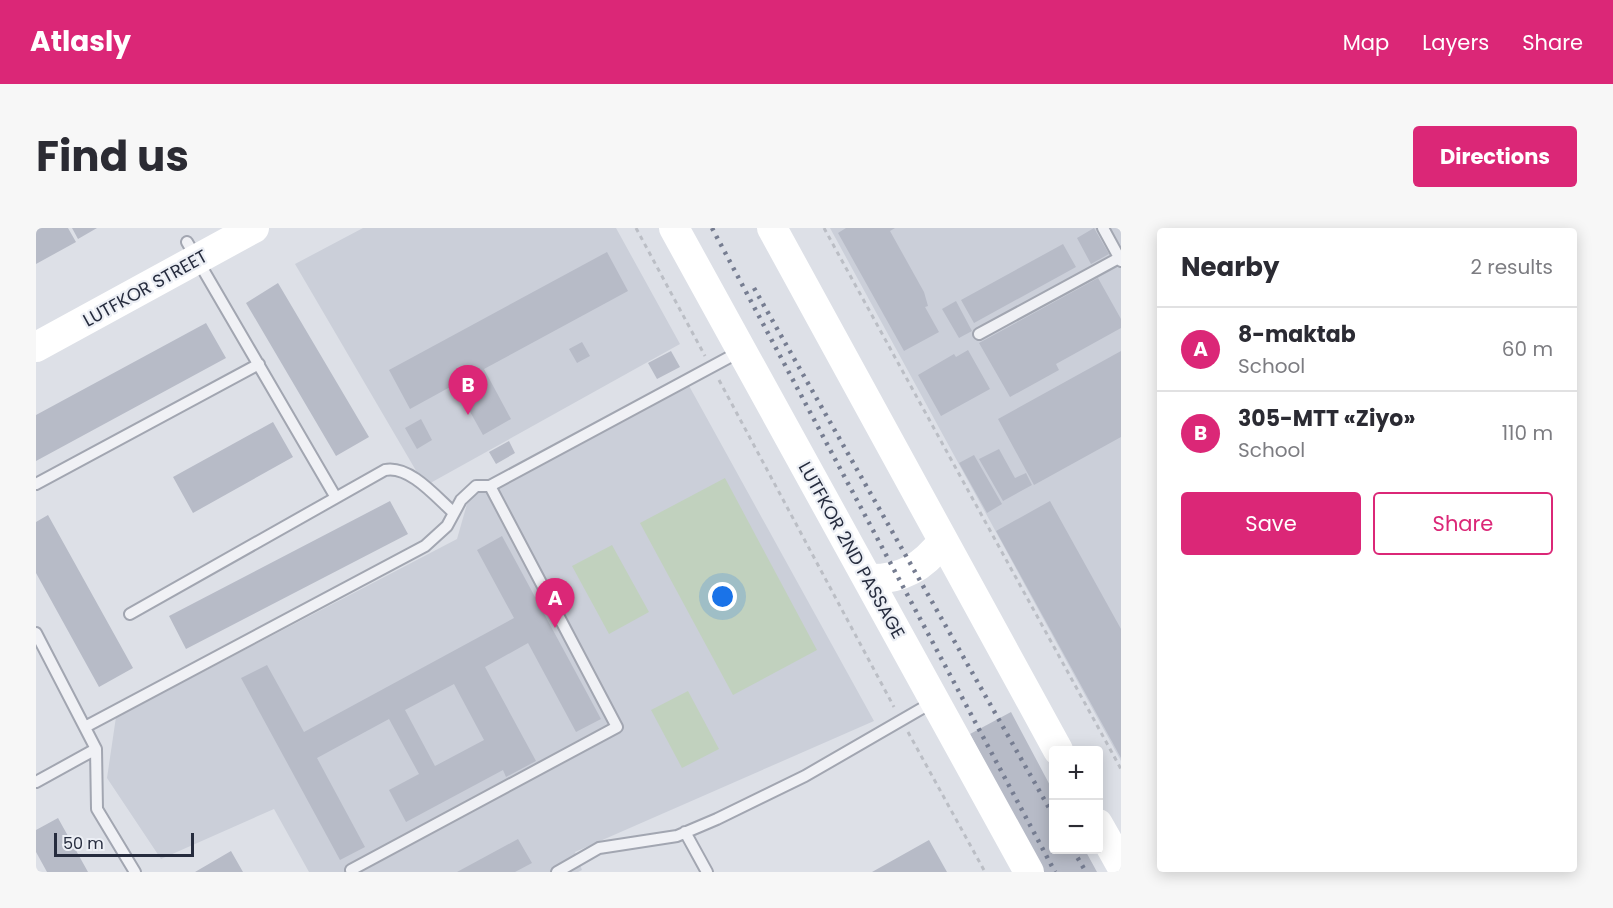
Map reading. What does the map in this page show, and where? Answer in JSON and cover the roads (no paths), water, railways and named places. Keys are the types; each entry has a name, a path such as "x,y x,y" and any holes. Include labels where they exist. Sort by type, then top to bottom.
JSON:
{"main road":[{"name":"LUTFKOR STREET","path":"36,324 199,243 254,228"},
{"name":"LUTFKOR 2ND PASSAGE","path":"674,228 1029,872"},
{"path":"772,228 1056,746"},
{"name":"LUTFKOR STREET","path":"36,347 199,243"},
{"path":"868,579 893,578 910,573 924,562 943,540"},
{"path":"1103,833 1121,866"}],"lane":[{"path":"979,334 1120,259 1103,228"},
{"path":"199,243 259,364 335,496"},
{"path":"85,727 425,546 447,526 461,500 476,486 490,486 743,350"},
{"path":"36,484 259,364"},
{"path":"130,614 378,473 397,470 408,474 454,513"},
{"path":"351,870 617,727 490,486"},
{"path":"36,633 40,649 96,749 97,809 135,872"},
{"path":"557,872 599,848 677,836 717,819 795,780 936,700"},
{"path":"36,782 96,749"},
{"path":"685,832 707,872"}],"railway":[{"path":"712,228 1055,872"},
{"path":"754,288 1049,808"},
{"path":"1075,854 1086,872"}],"place":[{"name":"305-MTT «Ziyo»","path":"468,415"},
{"name":"8-maktab","path":"555,628"}]}
